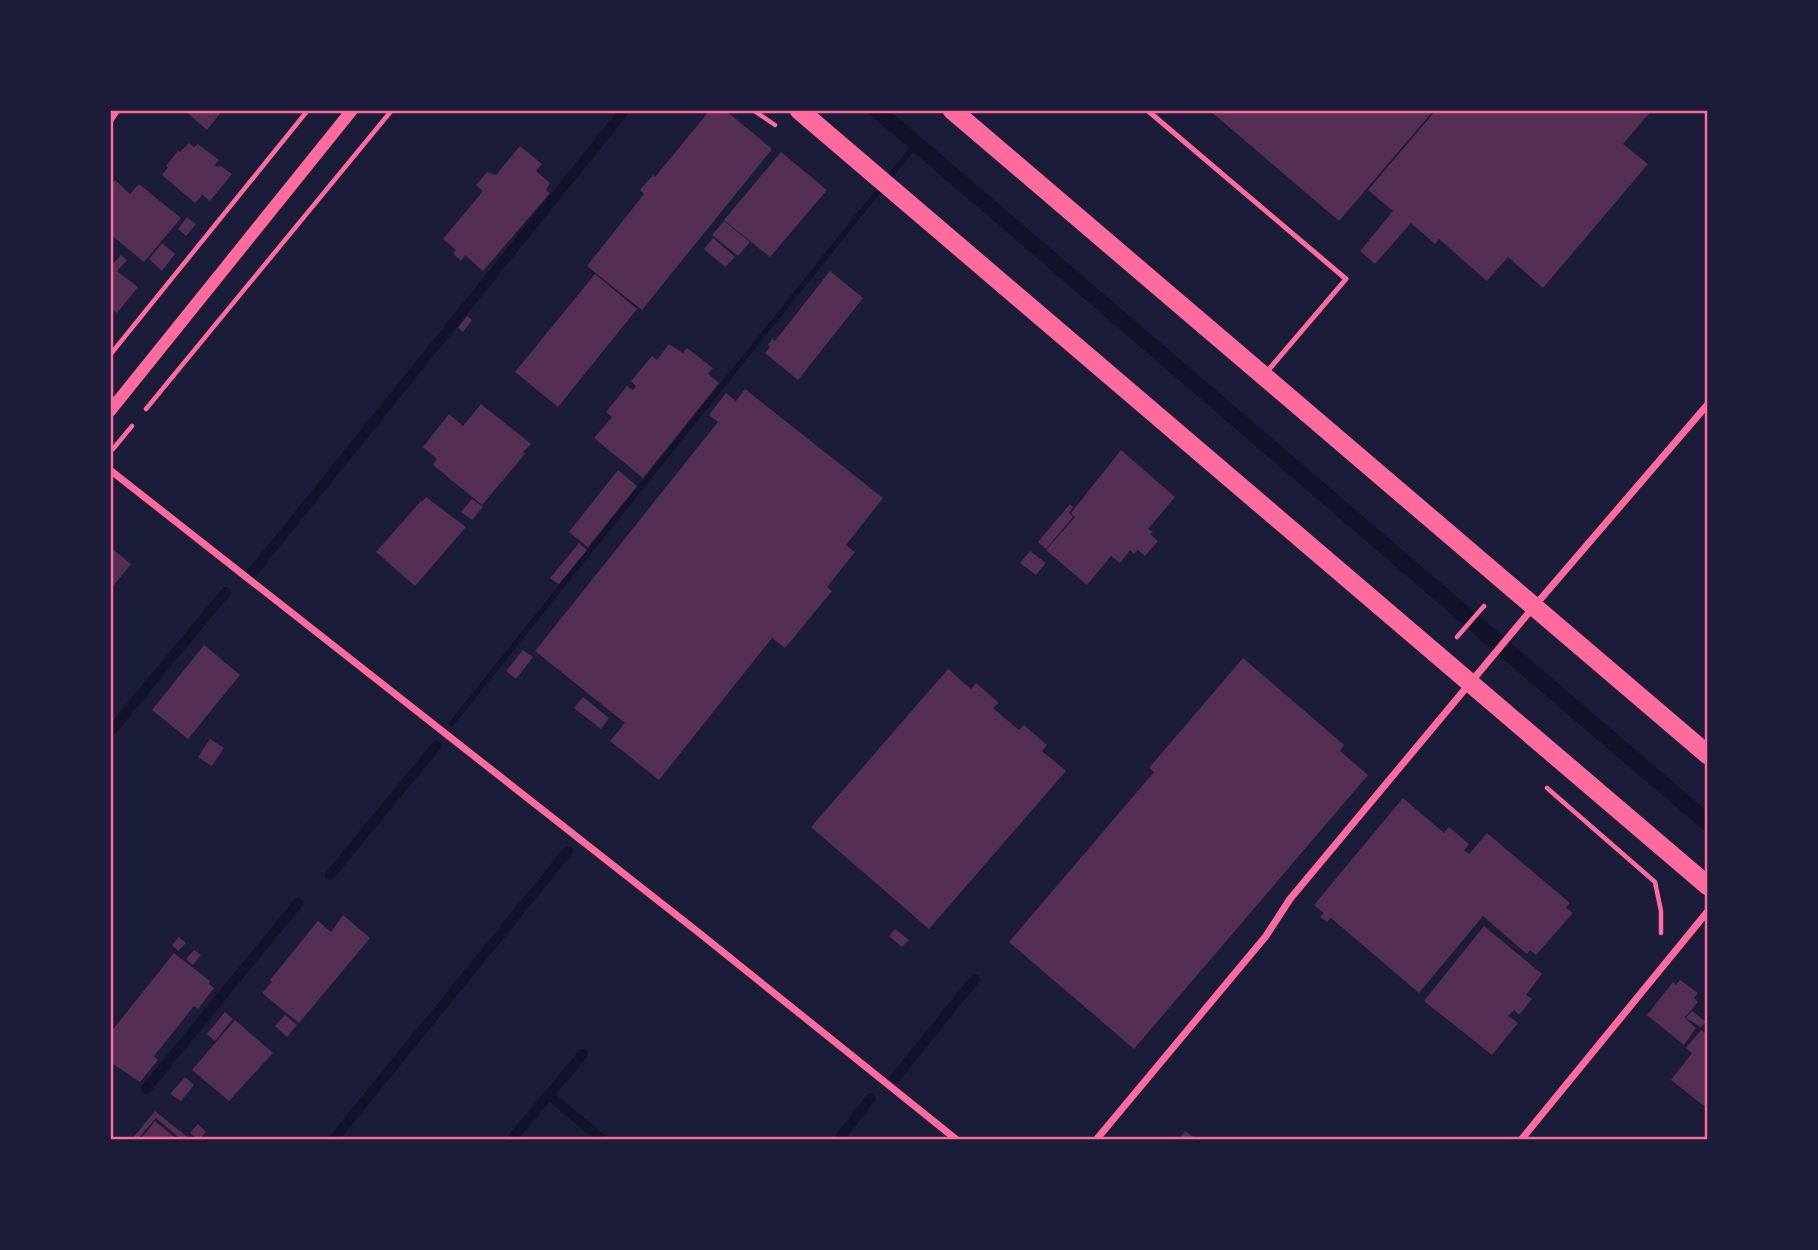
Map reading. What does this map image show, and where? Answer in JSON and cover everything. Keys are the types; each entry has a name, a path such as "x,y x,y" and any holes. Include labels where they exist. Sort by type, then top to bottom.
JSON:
{"highway":[{"path":"799,110 1474,678 1708,886"},
{"path":"952,110 1530,611 1708,755"}],"street":[{"path":"110,120 117,110"},
{"path":"110,411 352,110"},
{"path":"1096,1140 1266,936 1290,899 1530,611 1708,404"},
{"path":"110,470 698,932 957,1140"},
{"path":"1521,1140 1708,911"}],"lane":[{"path":"1147,110 1346,279 1262,376"}],"path":[{"path":"110,355 308,110"},
{"path":"145,410 392,110"},
{"path":"110,453 137,421"},
{"path":"1454,641 1484,606"},
{"path":"1539,781 1655,882 1661,911 1661,933"}],"shaded area":[{"path":"865,110 889,110 1708,812 1708,834 913,152 452,727 448,724 909,148"}],"building":[{"path":"184,110 223,110 207,130"},
{"path":"710,110 725,110 772,149 642,310 587,266 644,194 640,190 653,175 655,177"},
{"path":"1209,110 1434,110 1339,221"},
{"path":"1436,110 1652,110 1623,144 1648,164 1543,288 1508,257 1487,281 1439,239 1435,244 1411,223 1375,264 1360,251 1393,211 1368,190"},
{"path":"189,143 194,147 198,144 219,160 215,165 217,167 219,165 232,174 210,201 202,195 195,203 162,175 178,151"},
{"path":"520,146 542,164 536,171 550,183 546,190 550,193 483,271 465,255 461,261 453,253 456,250 443,239 483,191 476,185 487,172 496,175"},
{"path":"781,152 827,190 770,257 724,220"},
{"path":"110,179 114,182 115,180 130,194 139,184 181,218 144,262 110,234"},
{"path":"187,217 196,224 186,236 178,229"},
{"path":"724,221 750,242 738,256 712,235"},
{"path":"713,238 735,257 725,267 704,249"},
{"path":"162,243 175,254 162,271 149,259"},
{"path":"121,255 127,260 117,271 138,287 117,313 110,307 110,267"},
{"path":"830,271 863,298 798,380 765,353 772,339 775,341"},
{"path":"595,274 637,309 558,407 515,372"},
{"path":"467,316 472,320 463,332 458,328"},
{"path":"669,344 683,353 687,348 713,368 708,374 719,383 643,478 594,438 612,417 606,412 627,386 633,390 636,386 631,381 652,356 657,360"},
{"path":"745,389 883,498 846,545 855,552 827,587 832,591 785,648 772,638 659,780 610,741 625,723 535,651 718,422 709,415 726,393 736,401"},
{"path":"481,404 531,444 482,505 433,465 437,459 423,447 449,414 463,426"},
{"path":"1121,450 1175,497 1148,529 1158,541 1145,556 1138,550 1134,554 1130,550 1120,563 1111,556 1087,585 1046,550 1075,517 1071,513"},
{"path":"618,470 637,486 588,547 569,532"},
{"path":"426,497 466,527 415,586 376,552"},
{"path":"472,499 483,507 472,520 461,512"},
{"path":"1070,504 1073,507 1069,513 1073,517 1046,549 1038,542"},
{"path":"579,543 587,550 559,584 550,578"},
{"path":"110,547 131,564 110,590"},
{"path":"1030,551 1046,563 1036,575 1020,563"},
{"path":"204,645 240,675 188,739 152,710"},
{"path":"523,650 533,657 516,679 506,671"},
{"path":"1243,658 1344,745 1340,751 1368,775 1134,1049 1009,942 1154,772 1149,768"},
{"path":"948,669 971,689 976,683 999,703 993,708 1019,730 1024,725 1047,745 1042,751 1066,771 929,929 811,827"},
{"path":"583,697 609,718 601,729 574,708"},
{"path":"210,739 224,748 212,766 198,757"},
{"path":"1403,798 1444,833 1449,827 1469,844 1464,850 1469,854 1487,833 1570,903 1566,908 1573,913 1536,955 1530,950 1527,954 1483,916 1419,993 1331,918 1327,922 1320,917 1324,913 1314,905"},
{"path":"343,915 370,938 299,1023 262,993 318,921 331,932"},
{"path":"1484,926 1542,974 1526,995 1532,999 1519,1015 1514,1010 1508,1016 1518,1023 1492,1055 1424,1001"},
{"path":"895,929 909,940 902,947 889,936"},
{"path":"179,937 186,943 178,951 172,945"},
{"path":"194,950 201,955 193,965 186,959"},
{"path":"174,953 210,981 209,984 214,988 198,1009 194,1006 154,1056 158,1060 140,1082 110,1062 110,1033"},
{"path":"1680,980 1698,993 1694,998 1698,1002 1685,1017 1682,1015 1696,1028 1684,1045 1647,1015 1673,982 1676,985"},
{"path":"1692,1011 1706,1022 1701,1027 1686,1018"},
{"path":"225,1012 233,1019 215,1041 207,1034"},
{"path":"285,1015 297,1025 287,1037 275,1026"},
{"path":"235,1020 273,1053 229,1101 192,1070"},
{"path":"1701,1030 1708,1035 1708,1102 1704,1106 1671,1080 1692,1053 1686,1048"},
{"path":"185,1077 194,1085 181,1101 170,1094"},
{"path":"155,1111 191,1140 182,1140 156,1118 137,1140 133,1138"},
{"path":"155,1121 178,1140 140,1140"},
{"path":"198,1124 206,1132 198,1140 190,1133"},
{"path":"1185,1131 1198,1140 1178,1140"}],"waterway":[{"path":"252,573 625,110"},
{"path":"110,732 226,592"},
{"path":"330,875 437,745"},
{"path":"333,1140 568,851"},
{"path":"146,1089 298,903"},
{"path":"895,1078 975,979"},
{"path":"511,1140 583,1054"},
{"path":"549,1095 603,1140"},
{"path":"838,1140 871,1098"}]}
